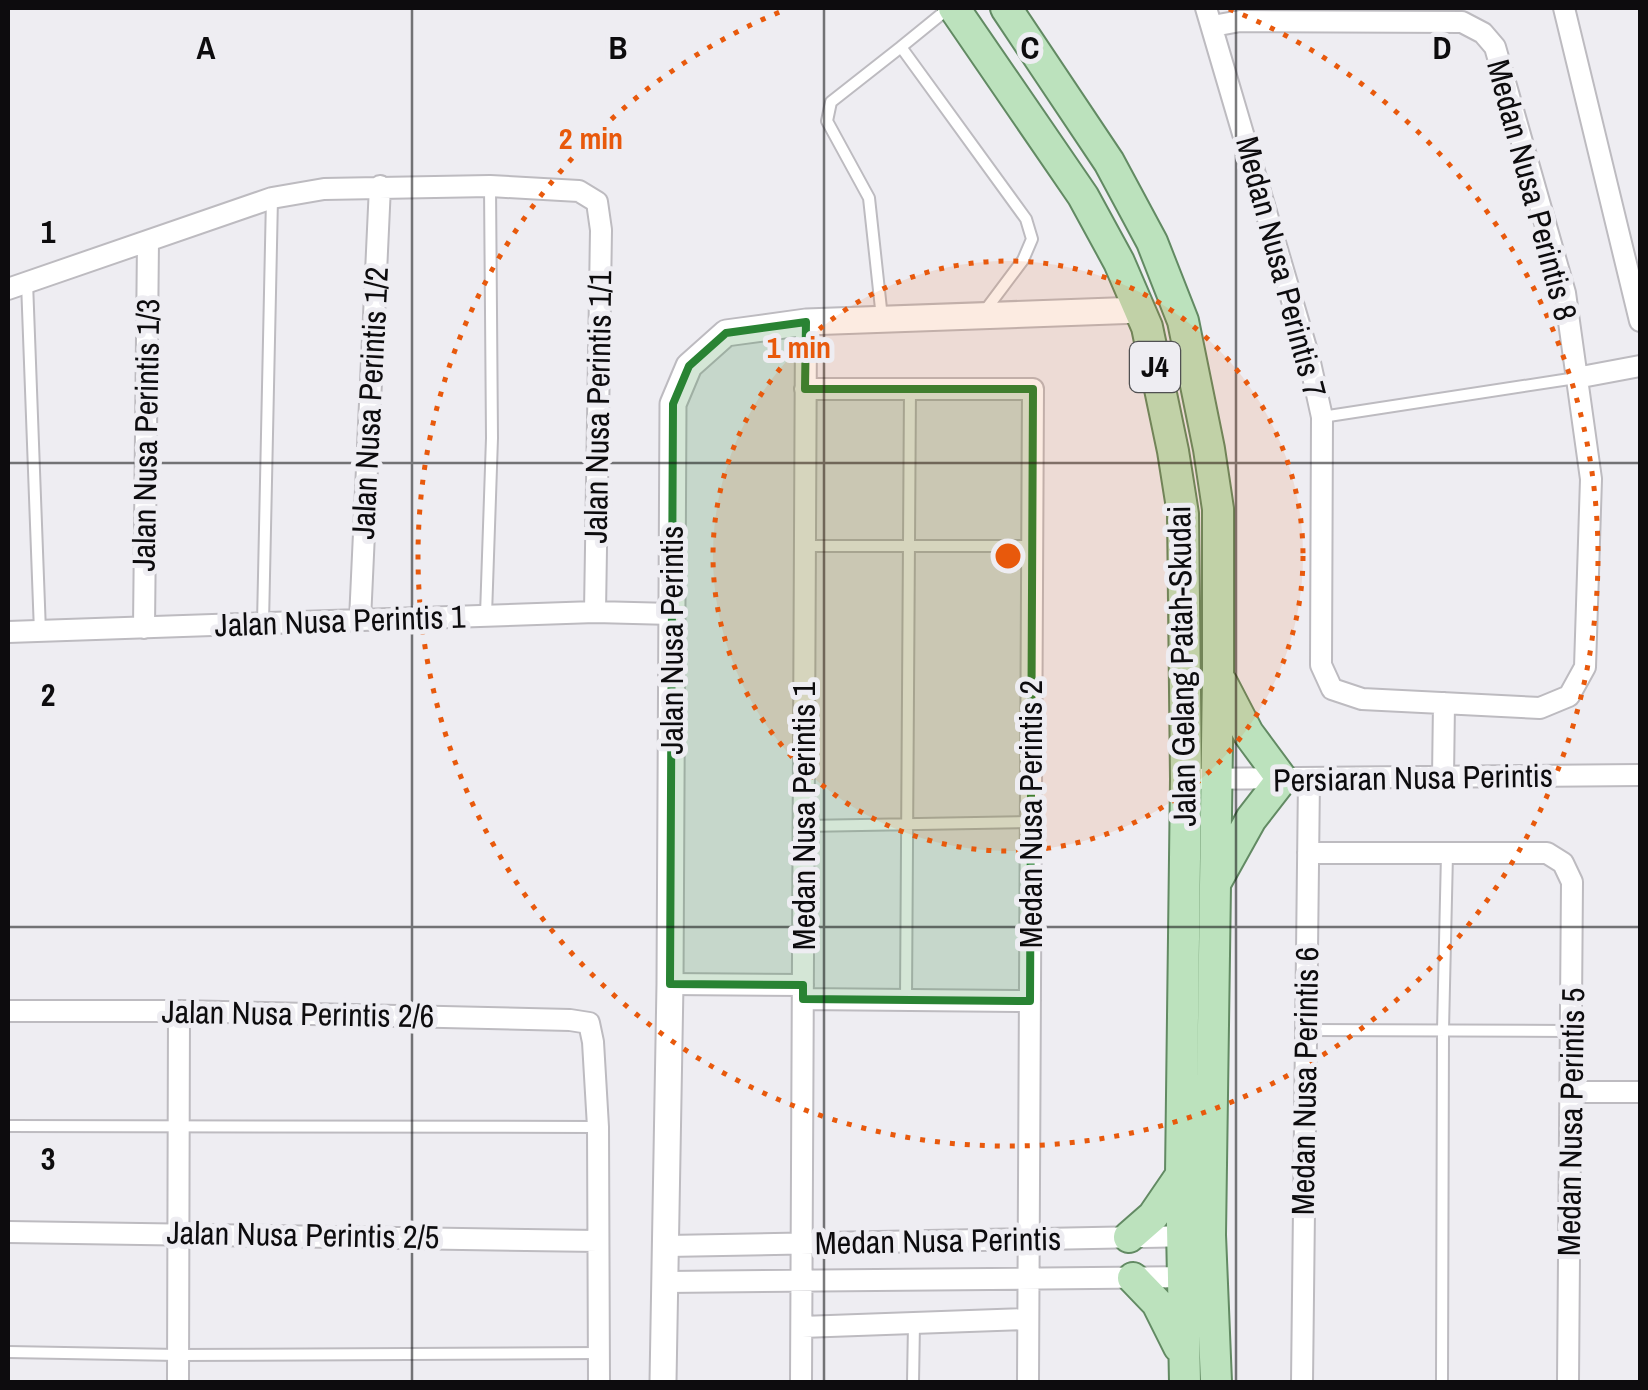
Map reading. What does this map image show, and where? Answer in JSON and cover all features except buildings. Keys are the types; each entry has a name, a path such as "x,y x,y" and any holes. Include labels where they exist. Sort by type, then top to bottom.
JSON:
{"main road":[{"name":"Jalan Gelang Patah-Skudai","path":"952,8 1083,196 1119,262 1147,326 1173,451 1182,514 1201,779 1215,883 1196,1236 1197,1277 1216,1382"},
{"name":"Jalan Gelang Patah-Skudai","path":"1006,8 1109,162 1152,242 1183,322 1209,448 1218,509 1218,676 1201,779 1181,1176 1196,1236"},
{"path":"1215,883 1252,819 1295,779 1248,734 1218,676"},
{"path":"1129,1237 1153,1216 1181,1176"},
{"name":"Jalan Gelang Patah-Skudai","path":"1184,1371 1197,1277"},
{"path":"1133,1278 1157,1303 1184,1371"}],"street":[{"path":"1564,8 1640,320"},
{"path":"1210,17 1240,21 1447,17"},
{"name":"Medan Nusa Perintis 7","path":"1210,17 1309,358 1322,417 1321,665 1332,689 1362,699 1444,703"},
{"name":"Medan Nusa Perintis 8","path":"1444,703 1540,708 1570,696 1585,666 1591,479 1565,293 1495,47 1483,33 1447,17"},
{"name":"Jalan Nusa Perintis 1/2","path":"360,620 380,186"},
{"path":"17,285 272,198 324,189 490,186"},
{"name":"Jalan Nusa Perintis 1/1","path":"490,186 579,192 597,202 601,230 594,612"},
{"name":"Jalan Nusa Perintis 1/3","path":"144,628 148,241"},
{"name":"Jalan Nusa Perintis","path":"663,1382 673,404 689,366 726,334 806,322 1140,310"},
{"path":"806,322 806,388 910,389"},
{"path":"1576,378 1640,366"},
{"name":"Medan Nusa Perintis 1","path":"802,1382 806,388"},
{"name":"Medan Nusa Perintis 2","path":"910,389 1033,389 1028,1382"},
{"name":"Jalan Nusa Perintis 1","path":"8,632 594,612 672,614"},
{"path":"1443,778 1444,703"},
{"name":"Persiaran Nusa Perintis","path":"1201,779 1640,775"},
{"name":"Medan Nusa Perintis 6","path":"1295,779 1308,853 1302,1382"},
{"path":"1308,853 1447,854"},
{"name":"Medan Nusa Perintis 5","path":"1447,854 1547,853 1563,862 1572,882 1568,1382"},
{"path":"670,984 906,1000 1030,1001"},
{"name":"Jalan Nusa Perintis 2/6","path":"8,1010 570,1020 589,1024 598,1126"},
{"path":"178,1382 179,1011"},
{"path":"1572,1092 1640,1092"},
{"path":"598,1126 599,1382"},
{"name":"Jalan Nusa Perintis 2/5","path":"8,1232 598,1241"},
{"name":"Medan Nusa Perintis","path":"667,1246 1196,1236"},
{"path":"666,1282 1197,1277"},
{"path":"802,1327 1028,1319"}],"lane":[{"path":"882,320 869,198 827,121 832,102 952,8"},
{"path":"901,47 1026,218 1032,239 1023,260 981,316"},
{"path":"486,616 492,438 490,186"},
{"path":"262,624 272,198"},
{"path":"17,285 40,632"},
{"path":"1322,417 1576,378"},
{"path":"906,1000 910,389"},
{"path":"804,546 1032,546"},
{"path":"804,826 1031,822"},
{"path":"1442,1382 1447,854"},
{"path":"1308,1030 1572,1031"},
{"path":"8,1126 598,1126"},
{"path":"913,1382 914,1323"},
{"path":"8,1352 600,1353"}],"highlighted area":[{"path":"806,322 805,389 1033,389 1030,1001 803,999 803,985 670,984 673,404 689,366 726,333"}]}
